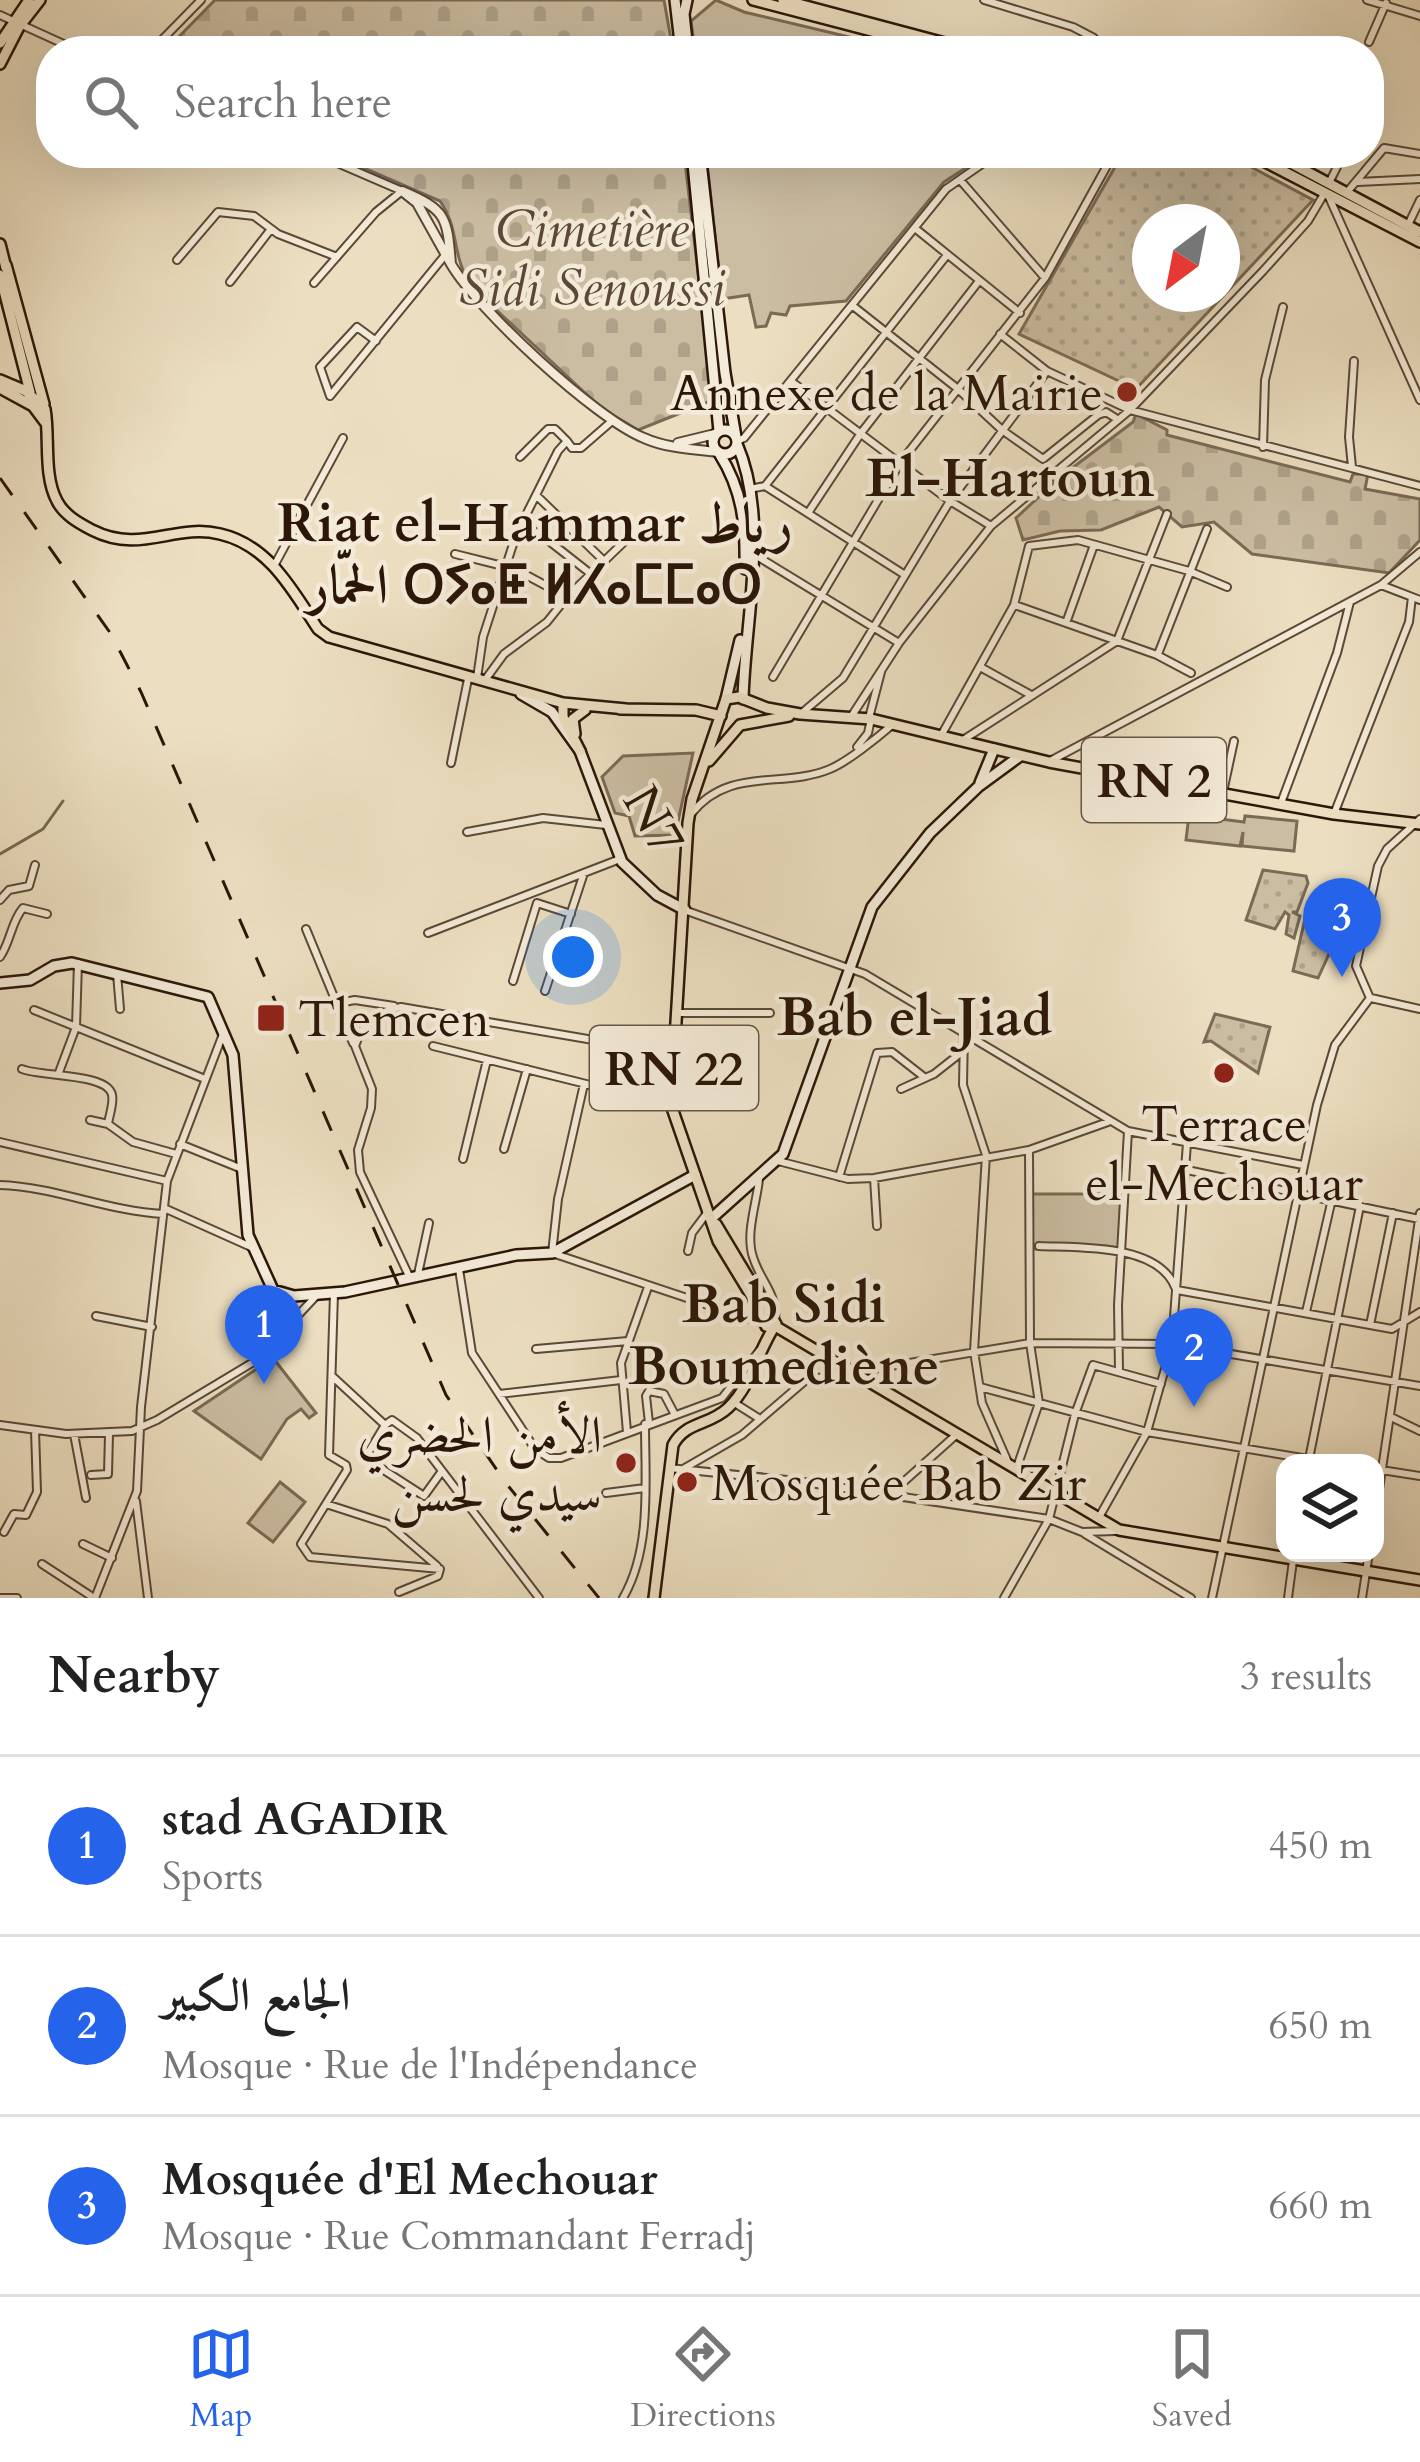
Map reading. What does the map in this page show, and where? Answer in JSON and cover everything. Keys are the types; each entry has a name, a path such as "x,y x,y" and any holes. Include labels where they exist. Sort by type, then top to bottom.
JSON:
{"main road":[{"path":"0,64 29,0"},
{"path":"0,44 40,0"},
{"path":"675,0 681,36"},
{"path":"684,36 688,0"},
{"path":"753,0 891,36"},
{"path":"783,0 919,36"},
{"path":"697,168 717,432 712,446 736,481 745,522 740,644 721,717"},
{"path":"0,244 5,293 36,404 48,426 52,490 58,504 85,526 130,542 220,534 245,544 274,566 329,637 585,710 696,710 721,717 728,724 741,724 749,712 743,699 752,553 749,488 725,373 698,168"},
{"path":"1283,168 1328,187 1352,186 1420,232"},
{"path":"1297,168 1420,242"},
{"path":"3,270 36,404"},
{"path":"0,314 5,293"},
{"path":"0,384 36,404"},
{"path":"717,432 729,430 738,444"},
{"path":"718,453 730,453 738,444"},
{"path":"516,691 551,712 580,751"},
{"path":"696,710 743,699"},
{"name":"RN 2","path":"743,699 800,714"},
{"path":"562,705 626,709"},
{"path":"562,705 580,751"},
{"path":"580,751 572,724 578,712 585,710"},
{"name":"RN 2","path":"741,724 800,714 870,718 1049,762 1334,814 1418,822"},
{"name":"RN 22","path":"721,717 689,815 671,1105 718,1241 771,1323 1119,1530 1276,1553"},
{"name":"RN 22","path":"702,770 741,724"},
{"path":"979,786 994,749"},
{"name":"N7","path":"580,751 620,859 657,896 686,911"},
{"path":"710,1215 778,1161 872,907 930,833 979,786 1020,756"},
{"path":"0,983 31,980 60,963 78,964 200,993 213,1004 233,1055 248,1235 273,1290 286,1295 334,1293 517,1255 552,1253 695,1175"},
{"path":"654,1598 673,1445 680,1431 733,1402 755,1370 771,1323"},
{"name":"RN 22","path":"1326,1562 1420,1580"}],"street":[{"path":"166,36 201,0"},
{"path":"984,0 1090,36"},
{"path":"1009,0 1017,10"},
{"path":"1367,0 1420,16"},
{"path":"1372,36 1386,3"},
{"path":"0,15 42,36"},
{"path":"1384,148 1420,154"},
{"path":"349,168 436,205 444,217 452,264"},
{"path":"738,444 946,189 978,168"},
{"path":"773,677 900,463 1045,278 1106,168"},
{"path":"851,716 899,644 991,526 1130,410 1293,238 1337,168"},
{"path":"1352,186 1367,168"},
{"path":"1352,186 1420,179"},
{"path":"960,181 1045,278"},
{"path":"1328,187 1420,400"},
{"path":"402,191 417,202 470,292 598,412 648,440 718,453"},
{"path":"314,284 376,212 402,191"},
{"path":"1408,225 1420,200"},
{"path":"177,260 218,212 254,216 271,229 337,257"},
{"path":"915,228 1020,313"},
{"path":"230,282 271,229"},
{"path":"376,341 357,327 320,367 330,395 376,341 446,254"},
{"path":"765,486 947,255"},
{"path":"808,513 861,433 979,281"},
{"path":"853,305 1043,459 1098,415 1106,412 1118,419"},
{"path":"1263,447 1265,380 1283,307"},
{"path":"1000,334 1047,371 1130,410 1420,486"},
{"path":"1352,467 1354,361"},
{"path":"800,714 835,688 950,500 1047,371"},
{"path":"792,382 991,526"},
{"path":"520,458 551,428 572,448 580,448 612,421"},
{"path":"664,444 717,432"},
{"path":"274,566 343,438"},
{"path":"451,763 476,681 483,637 520,525 566,441"},
{"path":"749,488 765,486 905,575"},
{"path":"537,496 604,561"},
{"path":"963,740 1117,641 1167,514"},
{"path":"520,525 591,574"},
{"path":"1157,656 1207,529"},
{"path":"476,681 548,622 626,539"},
{"path":"942,734 1014,605 1029,546 1070,539 1227,586"},
{"path":"1066,623 1094,545"},
{"path":"1049,762 1382,585 1420,552"},
{"path":"752,553 899,644"},
{"path":"455,554 506,566 567,597"},
{"path":"1334,814 1416,598 1382,585"},
{"path":"1280,803 1337,652 1349,602"},
{"path":"1014,605 1157,656 1191,673"},
{"path":"981,668 1031,695"},
{"path":"852,753 867,736 882,669"},
{"path":"689,815 722,788 830,769 895,723"},
{"path":"1223,792 1234,741"},
{"path":"467,832 543,818 606,825"},
{"path":"1370,998 1356,966 1378,866 1387,849 1418,822"},
{"path":"428,933 620,859"},
{"path":"0,900 9,890 28,886 35,866"},
{"path":"545,991 584,873"},
{"path":"513,981 537,903 533,892"},
{"path":"537,903 571,914"},
{"path":"0,957 23,908 47,914"},
{"path":"686,911 851,968 1128,1131 1303,1165"},
{"path":"306,929 372,1089 358,1150 360,1172 414,1275"},
{"path":"58,1075 76,1027 78,964"},
{"path":"117,974 120,1009"},
{"path":"1370,998 1420,1009"},
{"path":"1212,1598 1266,1359 1303,1165 1335,1045 1370,998"},
{"path":"338,1003 355,1000 675,1054"},
{"path":"355,1046 360,1031 374,1016 401,1007"},
{"path":"34,1010 205,1079"},
{"path":"678,1013 770,1012"},
{"path":"148,1598 135,1496 167,1181 224,1030"},
{"path":"964,1034 963,1085 986,1155 974,1351 982,1403 1014,1469"},
{"path":"433,1046 671,1105"},
{"path":"839,1177 878,1053 892,1052 924,1077"},
{"path":"902,1089 934,1074 962,1052"},
{"path":"463,1159 487,1060"},
{"path":"22,1069 107,1086 112,1094 108,1124"},
{"path":"504,1149 526,1069"},
{"path":"584,1084 558,1199 552,1253 771,1323 776,1301 752,1257 750,1243 759,1178"},
{"path":"90,1120 108,1124 133,1142 176,1154"},
{"path":"778,1161 839,1177 874,1178 1029,1150 1108,1122"},
{"path":"1119,1371 1128,1131"},
{"path":"0,1142 167,1181"},
{"path":"1098,1519 1147,1432 1172,1344 1187,1143"},
{"path":"180,1144 242,1169"},
{"path":"1014,1469 1039,1403 1030,1343 1029,1150"},
{"path":"1186,1170 1419,1216 1382,1454"},
{"path":"874,1178 877,1226"},
{"path":"0,1185 39,1188 127,1212 164,1211 254,1248"},
{"path":"1306,1312 1332,1199"},
{"path":"1311,1454 1360,1206"},
{"path":"1370,1325 1393,1213"},
{"path":"688,1251 692,1233 710,1215"},
{"path":"414,1275 429,1223"},
{"path":"1039,1246 1120,1249 1171,1276 1177,1290"},
{"path":"459,1267 472,1353 536,1449 549,1458 561,1458 722,1398 749,1358 766,1344"},
{"path":"627,1432 621,1380 628,1341 648,1287"},
{"path":"1177,1290 1393,1329 1420,1312"},
{"path":"334,1293 329,1455 347,1470 302,1540 302,1548 310,1557 440,1569"},
{"path":"0,1425 74,1434 142,1427 255,1361 317,1295"},
{"path":"96,1316 152,1327"},
{"path":"536,1349 628,1341"},
{"path":"683,1469 762,1420 806,1380 1030,1343 1172,1344 1420,1385"},
{"path":"1004,1598 1049,1520 1075,1414 1094,1365 1161,1384"},
{"path":"333,1377 385,1425"},
{"path":"499,1394 621,1380"},
{"path":"980,1387 1147,1432 1276,1456"},
{"path":"623,1598 644,1529 649,1391 664,1394 674,1413"},
{"path":"733,1402 762,1420"},
{"path":"1391,1412 1420,1431"},
{"path":"442,1471 424,1496 364,1458 385,1425 392,1420 405,1427 442,1471 538,1598"},
{"path":"4,1532 14,1514 26,1516 37,1492 35,1430"},
{"path":"91,1475 108,1474 109,1433"},
{"path":"74,1434 86,1498"},
{"path":"892,1497 898,1486 956,1436"},
{"path":"669,1468 797,1481 1049,1520 1082,1532 1191,1598"},
{"path":"1384,1470 1420,1476"},
{"path":"606,1493 645,1488"},
{"path":"42,1564 94,1598 135,1496"},
{"path":"325,1504 388,1524 440,1569"},
{"path":"1082,1532 1119,1530"},
{"path":"83,1544 112,1558"},
{"path":"1288,1598 1293,1562"},
{"path":"1362,1598 1368,1562"},
{"path":"399,1592 438,1576 440,1569"},
{"path":"0,1595 13,1598"}],"green space":[{"name":"Cimetière Sidi Senoussi","path":"215,0 664,0 670,36 180,36"},
{"path":"716,0 744,12 845,36 693,36 691,21"},
{"name":"Cimetière Sidi Senoussi","path":"364,168 686,168 713,400 638,430 601,408 473,288 440,201"},
{"path":"708,168 966,168 944,182 846,301 790,306 786,315 771,313 766,326 756,327 749,295 722,299"},
{"path":"1114,168 1253,168 1313,200 1240,278 1240,204 1132,204 1132,312 1208,312 1136,389 1019,334"},
{"path":"1136,414 1167,430 1167,435 1350,482 1353,474 1368,474 1365,489 1420,499 1420,540 1389,573 1252,554 1214,522 1182,527 1159,507 1101,530 1060,531 1023,540 1016,518 1044,492 1040,487 1045,481 1051,486 1060,472 1063,475 1133,422"},
{"path":"693,753 675,835 635,836 629,816 615,813 602,777 623,756"},
{"path":"1189,815 1244,822 1245,816 1297,821 1294,851 1242,846 1243,832 1240,846 1186,840"},
{"path":"1263,870 1306,876 1308,883 1297,912 1292,912 1300,916 1294,938 1286,934 1289,915 1285,912 1275,929 1246,920"},
{"path":"1305,919 1340,930 1318,978 1293,971"},
{"path":"1215,1014 1270,1027 1258,1073 1211,1041 1204,1042"},
{"path":"1030,1194 1121,1194 1120,1251 1029,1249"},
{"path":"273,1358 316,1413 309,1418 301,1409 287,1419 261,1459 194,1411"},
{"path":"280,1482 305,1502 273,1542 248,1523"}],"waterway":[{"path":"0,854 43,829 63,801"}],"railway":[{"path":"0,478 111,634 141,692 446,1395 505,1482 599,1598"}],"place":[{"name":"Annexe de la Mairie","path":"1127,392"},
{"name":"Mosquée d'El Mechouar","path":"1342,977"},
{"name":"Tlemcen","path":"271,1018"},
{"name":"Terrace el-Mechouar","path":"1224,1073"},
{"name":"stad AGADIR","path":"264,1384"},
{"name":"الجامع الكبير","path":"1194,1407"},
{"name":"الأمن الحضري سيدي لحسن","path":"626,1463"},
{"name":"Mosquée Bab Zir","path":"687,1482"}],"district":[{"name":"El-Hartoun","path":"1010,477"},
{"name":"Riat el-Hammar رياط الحمّار ⵔⵢⴰⵟ ⵍⵃⴰⵎⵎⴰⵔ","path":"535,553"},
{"name":"Bab el-Jiad","path":"915,1016"},
{"name":"Bab Sidi Boumediène","path":"784,1334"}]}
